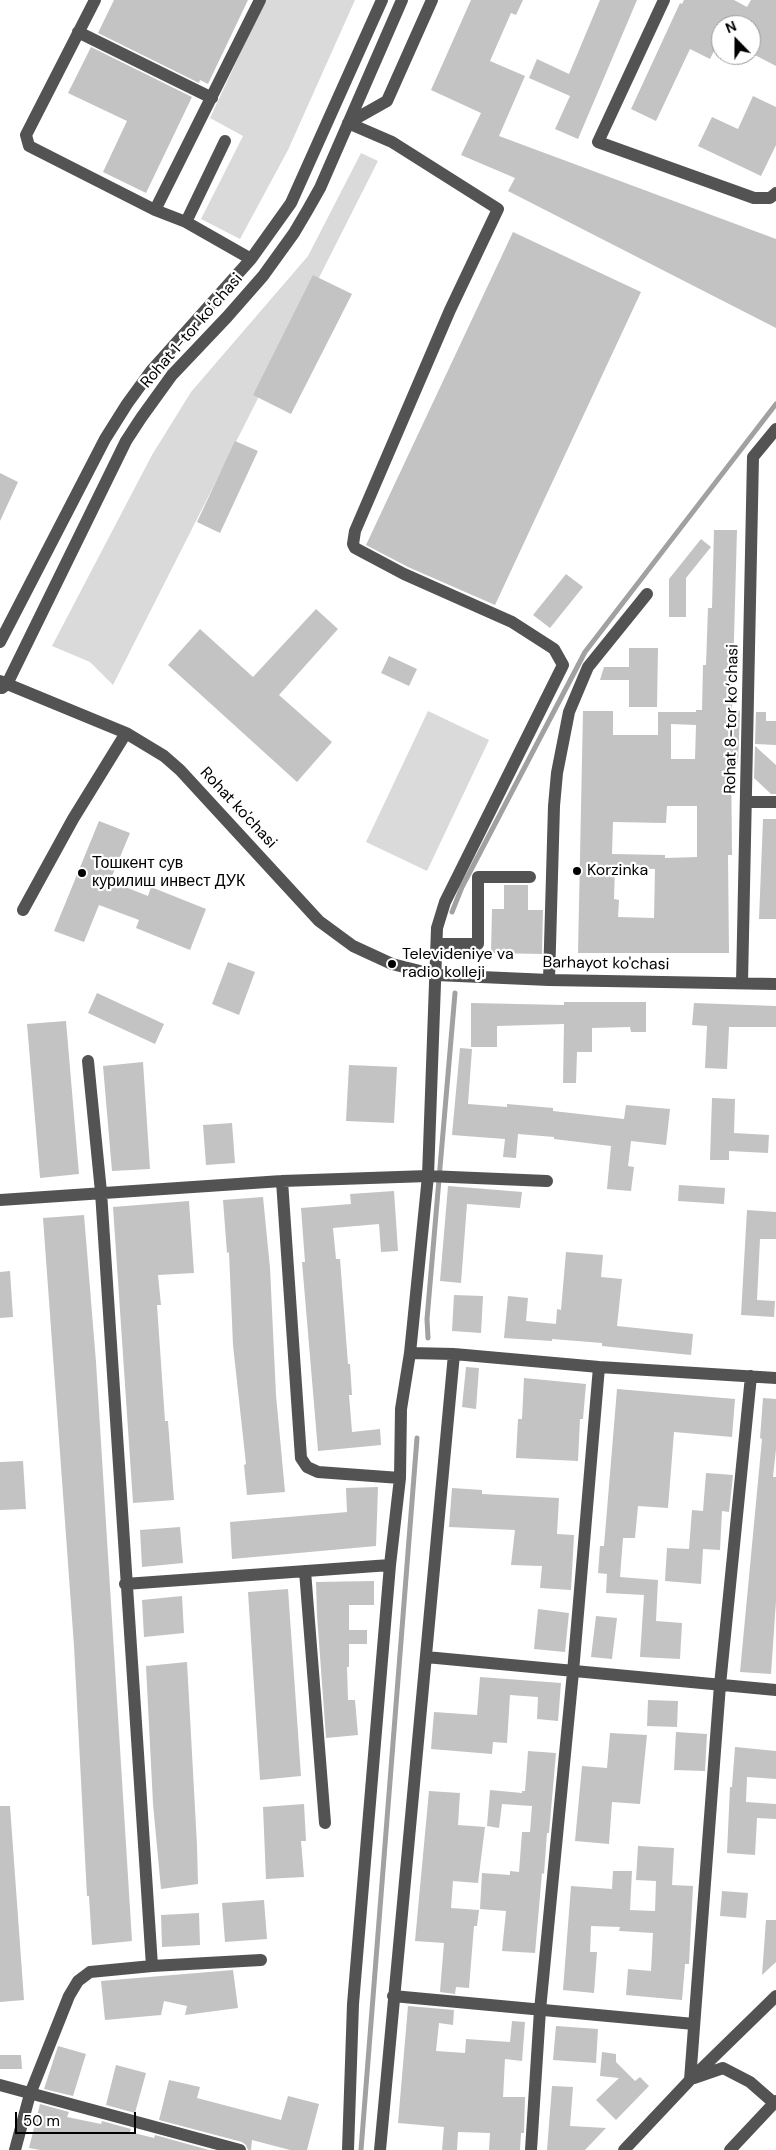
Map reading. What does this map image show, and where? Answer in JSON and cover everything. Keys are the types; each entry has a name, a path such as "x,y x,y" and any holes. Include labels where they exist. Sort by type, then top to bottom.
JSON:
{"street":[{"path":"95,0 26,134 29,146 155,210 186,222 252,259"},
{"path":"155,210 260,0"},
{"name":"Rohat 1-tor koʻchasi","path":"0,642 105,439 123,409 151,371 252,259 290,203 382,0"},
{"name":"Rohat 1-tor koʻchasi","path":"2,685 126,441 172,375 246,296 289,240 320,188 402,0"},
{"path":"348,123 387,101 432,0"},
{"path":"664,0 598,142 754,198 770,198 776,193"},
{"path":"78,32 212,98"},
{"path":"348,123 392,142 498,209 450,310 355,531 353,544 355,548 404,574 512,622 554,649 563,665 445,902 437,928 428,1176 410,1353 401,1410 400,1478 390,1566 353,2004 348,2150"},
{"path":"186,222 225,141"},
{"name":"Rohat 8-tor ko‘chasi","path":"742,982 753,457 776,429"},
{"path":"549,980 554,806 557,773 569,712 588,667 647,594"},
{"name":"Rohat ko'chasi","path":"2,685 126,733 152,748 180,770 319,921 372,956 413,971 436,975"},
{"path":"23,910 73,819 126,733"},
{"path":"746,802 776,802"},
{"path":"437,944 478,944 478,877 530,877"},
{"name":"Barhayot ko'chasi","path":"436,975 549,980 776,984"},
{"path":"88,1061 101,1192 125,1584 152,1966"},
{"path":"0,1200 282,1181 428,1176 547,1181"},
{"path":"282,1181 301,1458 307,1468 318,1472 400,1478"},
{"path":"410,1353 454,1354 599,1367 776,1378"},
{"path":"380,2150 454,1354"},
{"path":"531,2150 540,2010 573,1672 599,1367"},
{"path":"690,2080 720,1685 751,1376"},
{"path":"125,1584 390,1566"},
{"path":"305,1571 325,1823"},
{"path":"426,1657 776,1690"},
{"path":"15,2150 30,2094 68,1996 78,1981 90,1972 152,1966 261,1960"},
{"path":"393,1996 694,2024"},
{"path":"624,2150 690,2080 776,1996"},
{"path":"690,2080 723,2068 750,2082 775,2102 730,2150"},
{"path":"0,2085 240,2150"}],"shaded area":[{"path":"265,0 355,0 288,150 240,239 201,219 243,136 210,118"},
{"path":"361,153 378,161 113,685 90,662 52,646 152,455 191,392 308,256"},
{"path":"428,711 489,740 427,871 366,842"}],"building":[{"path":"114,0 248,0 208,84 200,80 199,83 98,33"},
{"path":"471,0 523,0 516,15 511,13 490,61 525,76 499,136 776,239 776,328 508,191 515,178 461,155 481,113 431,90"},
{"path":"600,0 637,0 578,139 555,129 570,96 529,78 537,59 569,74"},
{"path":"684,0 734,0 747,7 751,0 776,0 776,66 761,58 761,15 711,15 710,59 690,49 656,121 631,109 680,3 682,4"},
{"path":"91,47 192,97 146,193 103,172 127,121 68,93"},
{"path":"753,96 776,107 776,145 761,176 698,146 712,117 738,129"},
{"path":"513,232 641,292 495,605 408,567 366,545"},
{"path":"313,275 352,294 291,414 253,395"},
{"path":"235,441 258,451 220,533 197,522"},
{"path":"0,473 18,482 0,521"},
{"path":"714,530 737,530 732,710 740,711 738,764 731,757 732,855 728,855 729,953 578,953 583,711 613,711 613,735 658,735 658,712 696,712 696,710 702,710 703,665 706,665 708,608 712,608","holes":["671,724 696,725 695,759 671,759","667,806 697,806 697,857 665,858 665,855 612,854 613,822 666,823","615,868 655,869 654,918 618,917 619,900 614,899"]},
{"path":"701,539 711,547 686,578 686,617 669,617 669,579"},
{"path":"566,574 583,587 550,628 533,615"},
{"path":"316,609 338,629 279,695 332,742 297,782 168,665 200,629 253,677"},
{"path":"629,648 658,648 657,707 629,707 629,680 600,680 604,667 629,667"},
{"path":"389,656 417,669 409,686 381,673"},
{"path":"756,712 766,712 766,721 776,721 776,745 755,744"},
{"path":"755,746 776,765 776,794 771,794 754,778"},
{"path":"763,819 776,819 776,919 759,919"},
{"path":"99,821 130,833 110,881 148,896 151,887 206,909 190,950 136,928 139,920 99,905 84,942 54,931"},
{"path":"504,885 528,885 528,910 543,910 542,954 491,953 492,909 504,909"},
{"path":"228,962 255,972 239,1015 212,1004"},
{"path":"97,993 164,1024 155,1044 88,1013"},
{"path":"564,1002 646,1002 646,1032 631,1032 630,1027 592,1028 592,1052 577,1052 576,1083 563,1083 564,1024 497,1026 497,1047 471,1047 471,1003 564,1005"},
{"path":"694,1003 776,1006 776,1027 729,1027 727,1069 705,1068 707,1026 692,1025"},
{"path":"66,1021 79,1174 40,1178 27,1024"},
{"path":"460,1048 472,1049 468,1104 507,1107 507,1104 553,1108 553,1111 624,1119 626,1105 670,1109 666,1145 631,1141 628,1166 634,1167 631,1191 607,1189 611,1146 554,1139 554,1137 518,1134 516,1158 503,1157 505,1139 452,1135"},
{"path":"143,1062 150,1169 112,1171 103,1066"},
{"path":"349,1065 397,1067 394,1123 346,1121"},
{"path":"712,1098 735,1099 734,1133 769,1135 768,1153 729,1151 729,1160 710,1160"},
{"path":"232,1123 235,1163 206,1165 203,1125"},
{"path":"679,1185 725,1188 724,1204 678,1201"},
{"path":"448,1186 522,1192 520,1208 467,1204 461,1283 440,1281"},
{"path":"394,1191 398,1251 381,1252 379,1224 333,1228 336,1259 340,1259 348,1364 350,1364 352,1395 349,1395 352,1432 380,1429 381,1445 318,1451 302,1262 305,1262 301,1208 351,1204 350,1194"},
{"path":"263,1197 270,1268 276,1395 285,1492 247,1495 244,1465 246,1464 233,1345 229,1252 227,1253 223,1200"},
{"path":"189,1201 194,1273 158,1275 161,1305 157,1305 165,1421 168,1421 174,1500 133,1503 113,1207"},
{"path":"747,1210 776,1212 776,1239 760,1239 757,1300 775,1301 774,1317 741,1315"},
{"path":"84,1215 96,1362 132,1941 92,1945 89,1896 87,1896 74,1646 43,1218"},
{"path":"566,1252 603,1255 601,1277 622,1279 617,1326 693,1334 691,1355 602,1346 602,1343 504,1338 508,1296 528,1298 526,1321 556,1324 557,1309 561,1310"},
{"path":"10,1271 13,1317 0,1318 0,1272"},
{"path":"454,1295 483,1296 481,1333 452,1331"},
{"path":"466,1367 479,1368 476,1409 462,1407"},
{"path":"524,1378 586,1384 583,1419 580,1419 578,1461 516,1458 518,1419 522,1419"},
{"path":"617,1389 735,1399 732,1437 674,1432 668,1508 638,1506 635,1538 623,1538 620,1577 658,1580 656,1621 682,1623 680,1659 640,1657 644,1595 606,1593 607,1574 598,1573 600,1546 604,1546"},
{"path":"763,1398 776,1399 776,1449 773,1477 776,1477 776,1601 771,1674 740,1672 762,1439 760,1438"},
{"path":"23,1461 26,1509 0,1510 0,1462"},
{"path":"706,1473 733,1475 729,1512 722,1511 720,1550 703,1549 701,1584 665,1581 667,1548 689,1549 692,1510 703,1511"},
{"path":"378,1487 376,1546 232,1559 230,1522 347,1512 346,1488"},
{"path":"452,1488 482,1490 482,1494 559,1498 557,1534 574,1535 571,1590 540,1588 542,1566 511,1565 515,1530 449,1527"},
{"path":"180,1527 183,1563 142,1567 140,1530"},
{"path":"374,1581 374,1605 349,1605 349,1630 367,1630 367,1644 349,1644 349,1667 347,1667 348,1700 355,1700 358,1735 326,1738 316,1582"},
{"path":"288,1589 301,1776 260,1780 248,1592"},
{"path":"182,1596 184,1633 144,1637 142,1600"},
{"path":"538,1609 569,1613 565,1652 534,1649"},
{"path":"596,1616 617,1618 612,1659 591,1657"},
{"path":"187,1662 198,1884 161,1889 153,1804 146,1666"},
{"path":"480,1677 561,1683 558,1721 537,1719 538,1697 510,1695 507,1743 493,1742 492,1754 431,1749 434,1712 477,1715"},
{"path":"648,1700 678,1701 677,1727 647,1726"},
{"path":"676,1732 707,1734 705,1771 674,1770"},
{"path":"610,1733 647,1735 640,1804 612,1802 609,1844 575,1841 582,1766 607,1768"},
{"path":"735,1747 776,1751 776,1779 747,1777 746,1802 776,1804 776,1819 757,1818 755,1855 727,1853 730,1787 732,1787"},
{"path":"528,1751 556,1753 535,1953 502,1951 506,1911 480,1909 482,1873 510,1875 510,1871 519,1872 522,1832 530,1832 532,1806 502,1804 499,1828 487,1826 490,1790 522,1793 522,1791 525,1791"},
{"path":"429,1791 460,1793 458,1825 485,1827 478,1883 453,1881 451,1908 479,1910 477,1926 474,1926 469,1988 456,1987 455,1994 440,1992 444,1943 415,1941"},
{"path":"304,1804 306,1841 301,1841 304,1877 266,1879 263,1807"},
{"path":"0,1806 10,1806 24,2000 0,2002"},
{"path":"638,1846 674,1848 672,1885 693,1886 689,1964 685,1964 682,2000 626,1995 628,1969 651,1971 653,1933 619,1931 620,1927 591,1926 590,1952 597,1952 594,1993 563,1990 571,1886 612,1889 613,1871 632,1871 630,1910 655,1911 656,1881 636,1880"},
{"path":"722,1891 748,1893 746,1918 720,1916"},
{"path":"264,1900 267,1939 225,1942 222,1903"},
{"path":"199,1913 200,1945 162,1947 161,1915"},
{"path":"766,1920 776,1920 776,1962 762,1975"},
{"path":"233,1970 238,2008 185,2015 187,2006 164,2001 161,2015 105,2020 101,1981"},
{"path":"408,2006 454,2010 453,2025 439,2023 436,2051 465,2053 466,2039 510,2042 512,2021 525,2022 522,2061 505,2059 503,2097 525,2097 524,2133 521,2133 520,2150 489,2150 490,2133 458,2132 457,2150 442,2150 444,2127 398,2123"},
{"path":"556,2026 598,2029 596,2063 553,2060"},
{"path":"58,2046 86,2054 73,2096 44,2089"},
{"path":"602,2052 616,2054 616,2062 635,2081 640,2077 649,2086 616,2120 596,2100 619,2078 600,2076"},
{"path":"0,2055 21,2055 22,2069 0,2069"},
{"path":"116,2065 146,2073 135,2113 106,2105"},
{"path":"169,2080 200,2087 197,2098 281,2120 288,2096 319,2104 307,2150 290,2150 252,2140 251,2150 248,2150 242,2142 159,2120"},
{"path":"552,2086 573,2087 570,2126 606,2128 585,2150 547,2150"},
{"path":"40,2104 69,2112 67,2117 101,2124 102,2121 131,2129 130,2132 154,2138 155,2135 209,2150 40,2150 29,2148"}],"waterway":[{"path":"452,912 462,887 585,652 776,404"},
{"path":"428,1338 427,1319 455,993"},
{"path":"361,2150 417,1438"}],"place":[{"name":"Korzinka","path":"577,871"},
{"name":"Тошкент сув курилиш инвест ДУК","path":"82,873"},
{"name":"Televideniye va radio kolleji","path":"392,964"}]}
